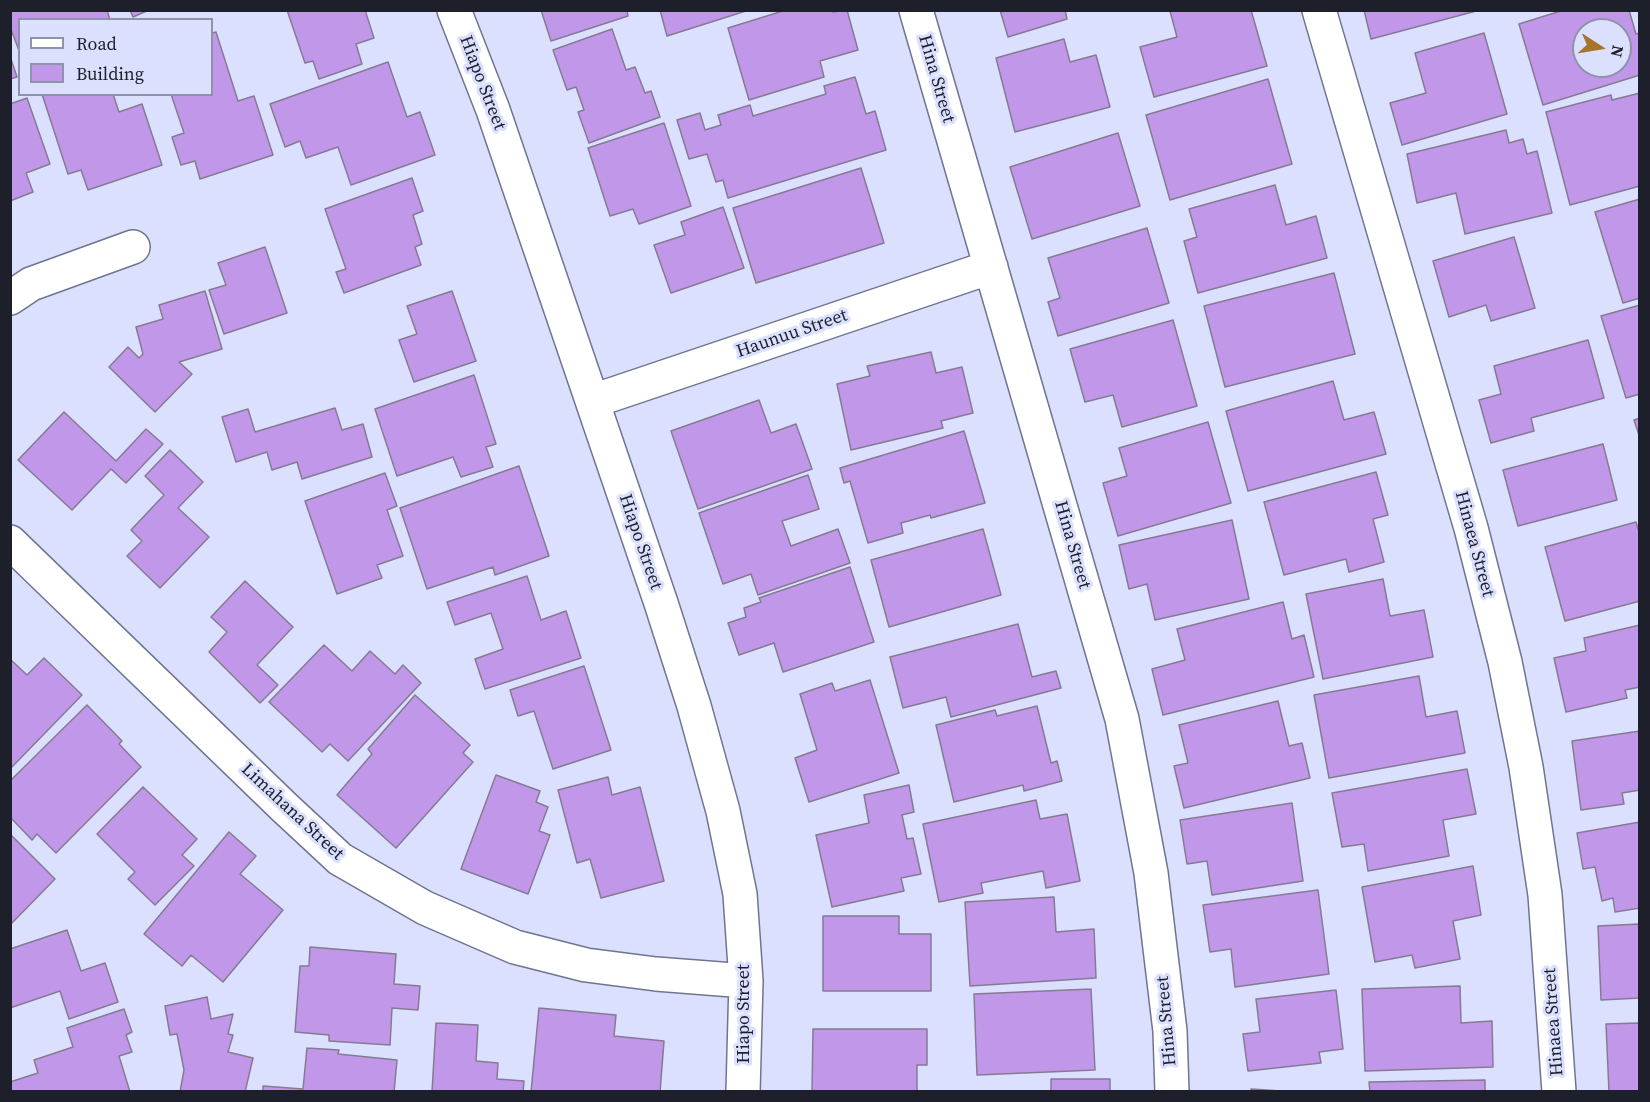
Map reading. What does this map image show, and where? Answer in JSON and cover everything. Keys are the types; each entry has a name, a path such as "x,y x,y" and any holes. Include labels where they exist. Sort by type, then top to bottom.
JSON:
{"street":[{"name":"Hiapo Street","path":"454,10 493,110 593,401 694,706 723,811 740,894 746,981 743,1092"},
{"name":"Hina Street","path":"916,10 1122,719 1151,873 1170,1031 1172,1092"},
{"name":"Hinaea Street","path":"1319,10 1471,528 1505,662 1526,767 1545,895 1559,1092"},
{"path":"10,298 31,284 134,247"},
{"name":"Haunuu Street","path":"593,401 991,267"},
{"name":"Limahana Street","path":"10,542 340,859 425,908 515,947 586,965 656,974 746,981"}],"building":[{"path":"10,10 107,10 109,18 18,18 18,48 10,27"},
{"path":"130,10 149,10 133,17"},
{"path":"287,10 365,10 374,38 356,44 362,64 319,79 313,61 305,63"},
{"path":"541,10 627,10 628,16 551,41"},
{"path":"660,10 749,10 667,36"},
{"path":"786,10 832,10 833,12 847,10 858,50 820,61 824,77 749,100 728,28"},
{"path":"1000,10 1065,10 1067,19 1008,37"},
{"path":"1251,10 1267,66 1154,97 1140,47 1177,37 1170,11"},
{"path":"1364,10 1480,10 1371,39"},
{"path":"1564,10 1629,10 1631,18 1572,18 1572,78 1630,78 1543,105 1519,24"},
{"path":"1632,20 1636,34 1640,33 1640,75 1632,77"},
{"path":"612,29 626,70 635,67 645,93 651,91 660,117 589,143 578,112 584,110 576,87 567,90 553,50"},
{"path":"216,32 238,101 254,96 273,155 200,179 195,161 181,165 172,137 184,133 172,96 213,96 213,33"},
{"path":"1484,33 1507,114 1402,145 1390,103 1426,93 1415,53"},
{"path":"1064,39 1070,62 1096,55 1110,107 1015,132 996,58"},
{"path":"10,56 17,77 10,79"},
{"path":"388,62 407,117 420,112 435,155 351,185 338,147 306,158 300,141 285,147 270,104"},
{"path":"855,77 866,114 875,111 886,150 728,198 723,180 716,182 707,154 689,159 677,120 700,113 705,130 721,125 718,115 750,105 753,116 826,94 824,86"},
{"path":"1268,79 1292,164 1170,200 1146,115"},
{"path":"1640,93 1640,186 1570,205 1546,112 1611,95 1612,100"},
{"path":"43,96 114,96 119,112 142,104 162,165 88,190 81,170 68,174"},
{"path":"27,98 50,164 26,173 33,192 10,201 10,104"},
{"path":"664,123 691,206 639,224 633,209 610,216 588,148"},
{"path":"1506,130 1509,143 1523,139 1527,154 1537,151 1552,213 1465,234 1456,193 1417,203 1407,154"},
{"path":"1118,133 1140,206 1032,239 1010,167"},
{"path":"861,168 884,243 756,283 733,208"},
{"path":"412,178 423,211 413,215 422,244 415,247 421,265 344,293 336,272 346,269 325,209"},
{"path":"1275,185 1286,225 1316,216 1327,258 1198,293 1184,241 1197,237 1189,209"},
{"path":"1640,199 1640,298 1623,303 1595,212"},
{"path":"723,207 744,268 671,293 654,245 685,235 681,222"},
{"path":"1147,228 1169,303 1058,336 1048,302 1060,298 1048,258"},
{"path":"1514,237 1535,308 1491,321 1486,305 1449,317 1433,261"},
{"path":"265,247 287,313 224,334 209,290 226,285 218,263"},
{"path":"1334,273 1355,354 1225,387 1204,306"},
{"path":"205,291 222,349 179,362 192,374 155,412 109,367 128,347 139,358 143,354 136,327 163,319 159,305"},
{"path":"452,291 476,361 414,382 399,340 417,334 407,306"},
{"path":"1640,305 1640,394 1626,398 1601,316"},
{"path":"1173,320 1197,406 1122,427 1113,395 1085,402 1070,349"},
{"path":"1588,340 1604,398 1531,418 1534,431 1491,443 1479,400 1501,394 1494,366"},
{"path":"931,352 936,373 962,367 973,413 941,421 943,428 851,450 837,384 870,376 867,366"},
{"path":"474,375 496,444 486,447 493,467 461,477 453,457 397,476 375,409"},
{"path":"1333,381 1344,420 1374,412 1386,454 1248,491 1226,411"},
{"path":"759,400 771,433 796,424 812,469 698,509 671,431"},
{"path":"335,408 342,430 363,424 372,457 302,479 297,462 272,470 267,452 236,462 222,417 248,409 255,432"},
{"path":"64,412 116,461 146,429 163,444 126,483 111,469 72,510 18,460"},
{"path":"1640,418 1640,438 1634,420"},
{"path":"1208,422 1231,503 1118,536 1103,483 1127,476 1119,448"},
{"path":"964,431 985,503 931,518 930,515 901,523 903,533 868,543 850,481 844,483 840,468"},
{"path":"1603,444 1617,500 1518,526 1503,470"},
{"path":"170,450 203,482 178,508 209,537 160,588 127,556 142,541 131,530 164,495 145,476"},
{"path":"519,466 549,556 495,575 493,567 427,589 400,508"},
{"path":"1376,472 1388,515 1373,519 1384,562 1349,572 1346,559 1284,575 1264,502"},
{"path":"385,473 397,506 387,510 403,556 377,565 382,578 337,594 305,501"},
{"path":"808,475 819,509 782,521 791,546 838,529 850,563 758,595 751,574 723,584 699,513"},
{"path":"1232,520 1249,599 1155,620 1147,584 1129,589 1119,545"},
{"path":"1636,522 1640,535 1640,601 1565,621 1545,547"},
{"path":"983,529 1001,595 889,627 871,560"},
{"path":"850,567 874,642 783,672 774,643 739,655 728,623 746,617 744,608 761,602 759,598"},
{"path":"527,576 541,620 566,611 581,658 485,689 475,659 503,649 491,613 455,625 447,602"},
{"path":"1383,579 1390,616 1424,610 1433,657 1323,679 1306,594"},
{"path":"245,581 293,627 257,665 278,685 260,703 209,652 227,632 211,617"},
{"path":"1283,602 1292,639 1304,635 1314,677 1163,715 1152,669 1185,660 1177,629"},
{"path":"1018,624 1032,677 1056,671 1061,688 951,717 946,697 903,708 890,657"},
{"path":"1640,625 1640,687 1625,690 1627,698 1566,712 1554,658 1586,651 1584,638"},
{"path":"324,645 352,671 370,651 395,674 403,665 421,683 348,761 330,744 322,752 269,702"},
{"path":"44,658 82,695 10,769 10,659 27,675"},
{"path":"584,666 611,750 553,769 534,711 518,716 510,690"},
{"path":"1419,676 1426,717 1457,711 1465,753 1329,778 1314,695"},
{"path":"870,680 899,773 809,802 795,758 817,750 800,694 832,683 835,691"},
{"path":"415,695 470,745 463,753 473,762 396,848 337,795 372,754 368,749"},
{"path":"1278,701 1289,746 1302,743 1310,778 1184,808 1174,766 1188,763 1179,725"},
{"path":"87,705 122,741 119,744 141,767 56,853 37,834 32,840 10,817 10,781"},
{"path":"1037,706 1051,763 1057,761 1062,781 1024,791 1023,785 954,802 936,725 995,710 997,716"},
{"path":"1640,731 1640,790 1622,793 1624,804 1581,810 1572,741"},
{"path":"1467,769 1476,814 1443,820 1449,856 1368,871 1364,844 1342,847 1332,793"},
{"path":"496,775 540,791 536,802 548,807 539,831 550,835 528,894 461,869"},
{"path":"608,777 612,795 640,787 664,881 601,898 590,859 577,863 558,790"},
{"path":"909,785 914,812 902,815 907,839 913,838 921,874 901,878 904,891 832,907 816,835 869,823 864,795"},
{"path":"143,787 197,839 182,855 194,866 155,905 128,879 135,872 97,834"},
{"path":"1036,800 1040,819 1067,814 1080,881 1046,888 1043,871 981,883 983,893 939,902 923,824"},
{"path":"1292,803 1303,881 1212,895 1207,861 1187,864 1180,820"},
{"path":"1640,822 1640,908 1615,912 1613,898 1602,901 1595,867 1583,869 1577,833"},
{"path":"229,832 256,856 240,874 283,910 223,982 191,955 182,966 144,934"},
{"path":"10,834 55,879 10,925"},
{"path":"1473,866 1481,915 1453,921 1460,959 1415,968 1412,955 1375,962 1362,887"},
{"path":"1318,890 1329,974 1235,987 1231,949 1210,952 1203,905"},
{"path":"1054,897 1056,932 1094,929 1096,978 970,986 965,902"},
{"path":"823,916 899,916 899,934 931,934 931,991 823,991"},
{"path":"1640,924 1640,998 1601,1000 1598,926"},
{"path":"67,930 81,971 105,963 118,1002 69,1019 60,991 10,1008 10,949"},
{"path":"310,947 396,954 394,984 420,986 418,1010 392,1008 390,1045 329,1041 329,1035 295,1032 300,966 309,966"},
{"path":"1460,986 1461,1023 1492,1021 1493,1067 1365,1071 1362,989"},
{"path":"1091,989 1095,1070 977,1075 974,994"},
{"path":"1336,990 1343,1049 1319,1052 1321,1063 1248,1071 1243,1034 1260,1032 1256,999"},
{"path":"207,997 211,1019 233,1014 228,1034 233,1035 228,1052 253,1058 245,1092 180,1092 184,1070 177,1034 170,1035 165,1006"},
{"path":"539,1008 616,1015 614,1036 664,1041 660,1092 531,1092"},
{"path":"124,1009 132,1032 126,1035 132,1052 119,1056 130,1092 10,1092 10,1082 38,1073 34,1060 73,1047 67,1028"},
{"path":"436,1023 478,1025 476,1061 498,1063 497,1079 524,1081 523,1092 432,1092"},
{"path":"1640,1023 1640,1092 1609,1092 1606,1024"},
{"path":"813,1029 927,1029 927,1065 917,1065 917,1092 812,1092"},
{"path":"307,1048 339,1050 338,1054 397,1060 394,1092 263,1092 263,1086 303,1089"},
{"path":"1051,1079 1110,1079 1110,1092 1051,1092"},
{"path":"1485,1080 1485,1092 1370,1092 1369,1082"},
{"path":"1251,1089 1296,1092 1251,1092"}]}
